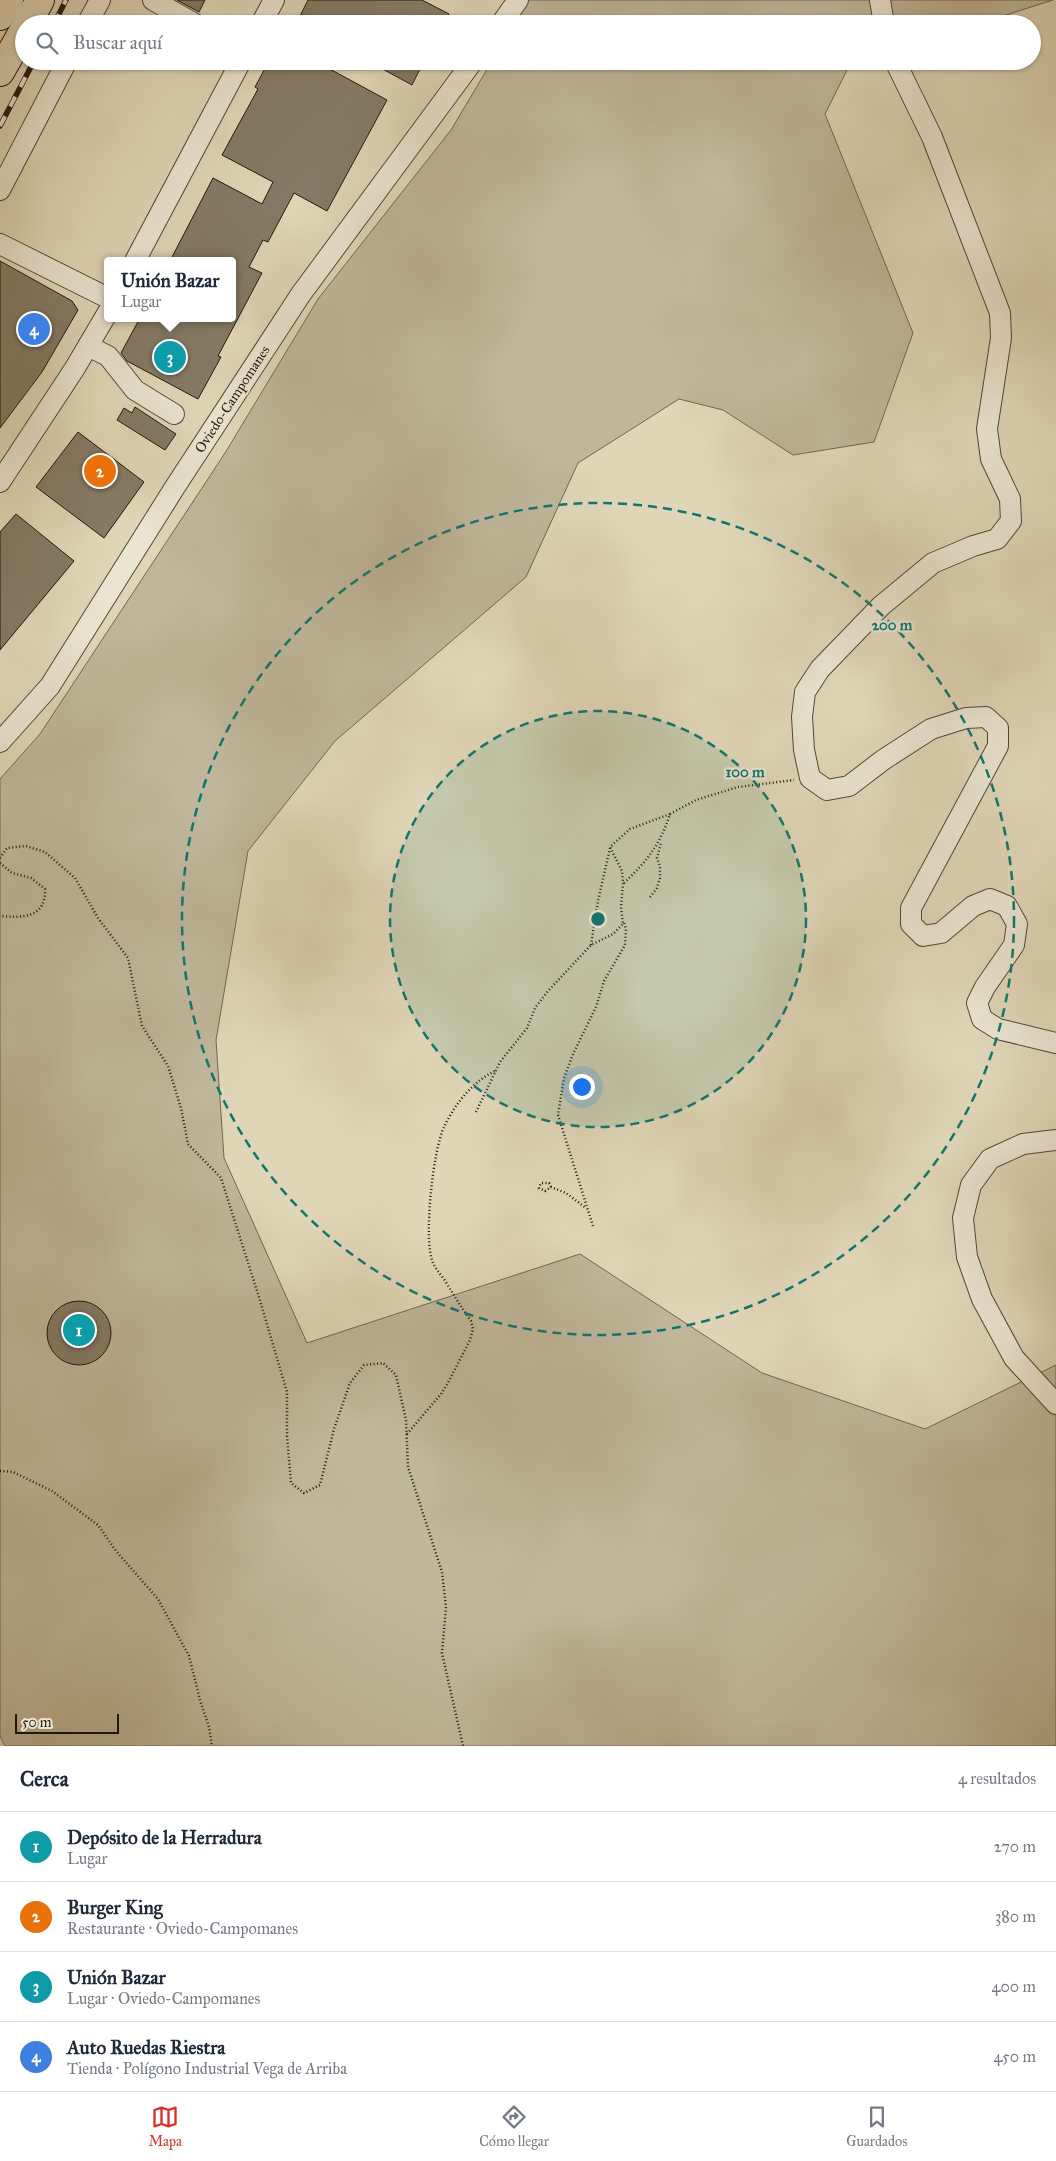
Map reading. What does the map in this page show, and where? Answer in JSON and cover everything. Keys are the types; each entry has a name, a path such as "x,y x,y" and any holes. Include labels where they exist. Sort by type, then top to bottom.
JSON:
{"highway":[{"path":"0,16 9,0"},
{"path":"32,15 40,0"},
{"path":"0,72 15,46"}],"street":[{"path":"92,15 100,0"},
{"path":"153,0 179,15"},
{"path":"507,15 518,0"},
{"path":"880,0 882,15"},
{"path":"265,15 271,1"},
{"path":"0,190 63,70"},
{"path":"137,257 236,70"},
{"name":"Oviedo-Campomanes","path":"0,742 50,686 175,487 301,294 466,70"},
{"path":"899,70 932,137 1000,313 1001,338 987,429 991,459 1010,499 1011,521 997,539 973,546 933,563 880,606 820,669 805,692 802,717 804,750 810,778 827,790 849,786 883,760 931,729 966,718 986,717 998,728 998,746 910,908 911,924 923,936 942,933 973,906 990,899 1007,906 1017,924 1014,945 985,987 977,1003 982,1019 998,1028 1056,1043"},
{"path":"0,244 104,296"},
{"path":"0,482 104,319"},
{"path":"88,346 108,356 135,390 174,414"},
{"path":"1056,1140 1023,1144 990,1159 971,1185 963,1218 967,1257 982,1299 1014,1358 1056,1404"}],"path":[{"path":"591,945 598,901 610,847 630,828 670,814 696,800 738,787 810,778"},
{"path":"650,897 657,888 660,878 660,867 656,858 670,814"},
{"path":"623,884 654,851 663,836"},
{"path":"0,858 7,848 26,846 45,852 74,878 98,918 128,958 142,1026 168,1066 181,1108 188,1144 221,1178 259,1297 287,1392 286,1436 291,1483 304,1493 320,1485 334,1429 350,1383 364,1365 383,1363 396,1375 406,1420 408,1467 442,1572 446,1607 442,1653 463,1746"},
{"path":"476,1112 500,1062 527,1028 535,1008 548,990 591,945 623,924 620,907 623,884 622,871 610,847"},
{"path":"0,862 12,873 32,878 46,889 46,902 36,913 23,917 0,916"},
{"path":"593,1226 558,1115 564,1078 573,1054 596,1007 604,981 625,944 626,929 622,918"},
{"path":"407,1434 441,1394 470,1340 473,1329 471,1321 433,1263 428,1224 434,1175 444,1127 459,1101 468,1091 483,1077 495,1071"},
{"path":"551,1187 545,1191 539,1188 541,1182 549,1182 551,1187 566,1193 587,1209"},
{"path":"0,1471 13,1472 52,1492 98,1525 116,1551 158,1599 189,1656 209,1727 212,1746"}],"shaded area":[{"path":"528,0 1053,0 1006,15 519,15"},
{"path":"487,70 847,70 825,114 913,333 874,442 793,455 723,410 679,399 578,463 526,577 335,741 248,851 216,1040 224,1158 307,1343 580,1254 762,1373 925,1429 1056,1365 1056,1746 5,1746 0,1736 0,779 40,734 225,453 318,299 451,130"}],"building":[{"path":"177,0 205,0 199,12"},
{"path":"308,0 422,0 449,14 448,15 300,15"},
{"path":"264,70 332,70 387,100 327,211 294,193 268,242 263,240 249,267 262,273 218,356 221,357 198,399 127,361 121,353 138,322 236,322 236,257 172,257 213,178 262,204 273,182 222,155 258,89 255,87"},
{"path":"384,70 420,70 412,85"},
{"path":"0,261 72,301 78,310 42,372 0,428"},
{"path":"135,407 176,434 165,450 117,420 124,408 132,413"},
{"path":"78,432 144,482 104,538 36,487"},
{"path":"16,514 74,561 0,650 0,532"},
{"path":"79,1301 97,1307 105,1315 111,1333 105,1351 97,1359 79,1365 61,1359 53,1351 47,1333 53,1315 61,1307"}],"railway":[{"path":"58,15 66,0"},
{"path":"0,126 29,70"}],"place":[{"name":"Auto Ruedas Riestra","path":"34,329"},
{"name":"Unión Bazar","path":"170,357"},
{"name":"Burger King","path":"100,471"},
{"name":"Depósito de la Herradura","path":"79,1330"}]}
